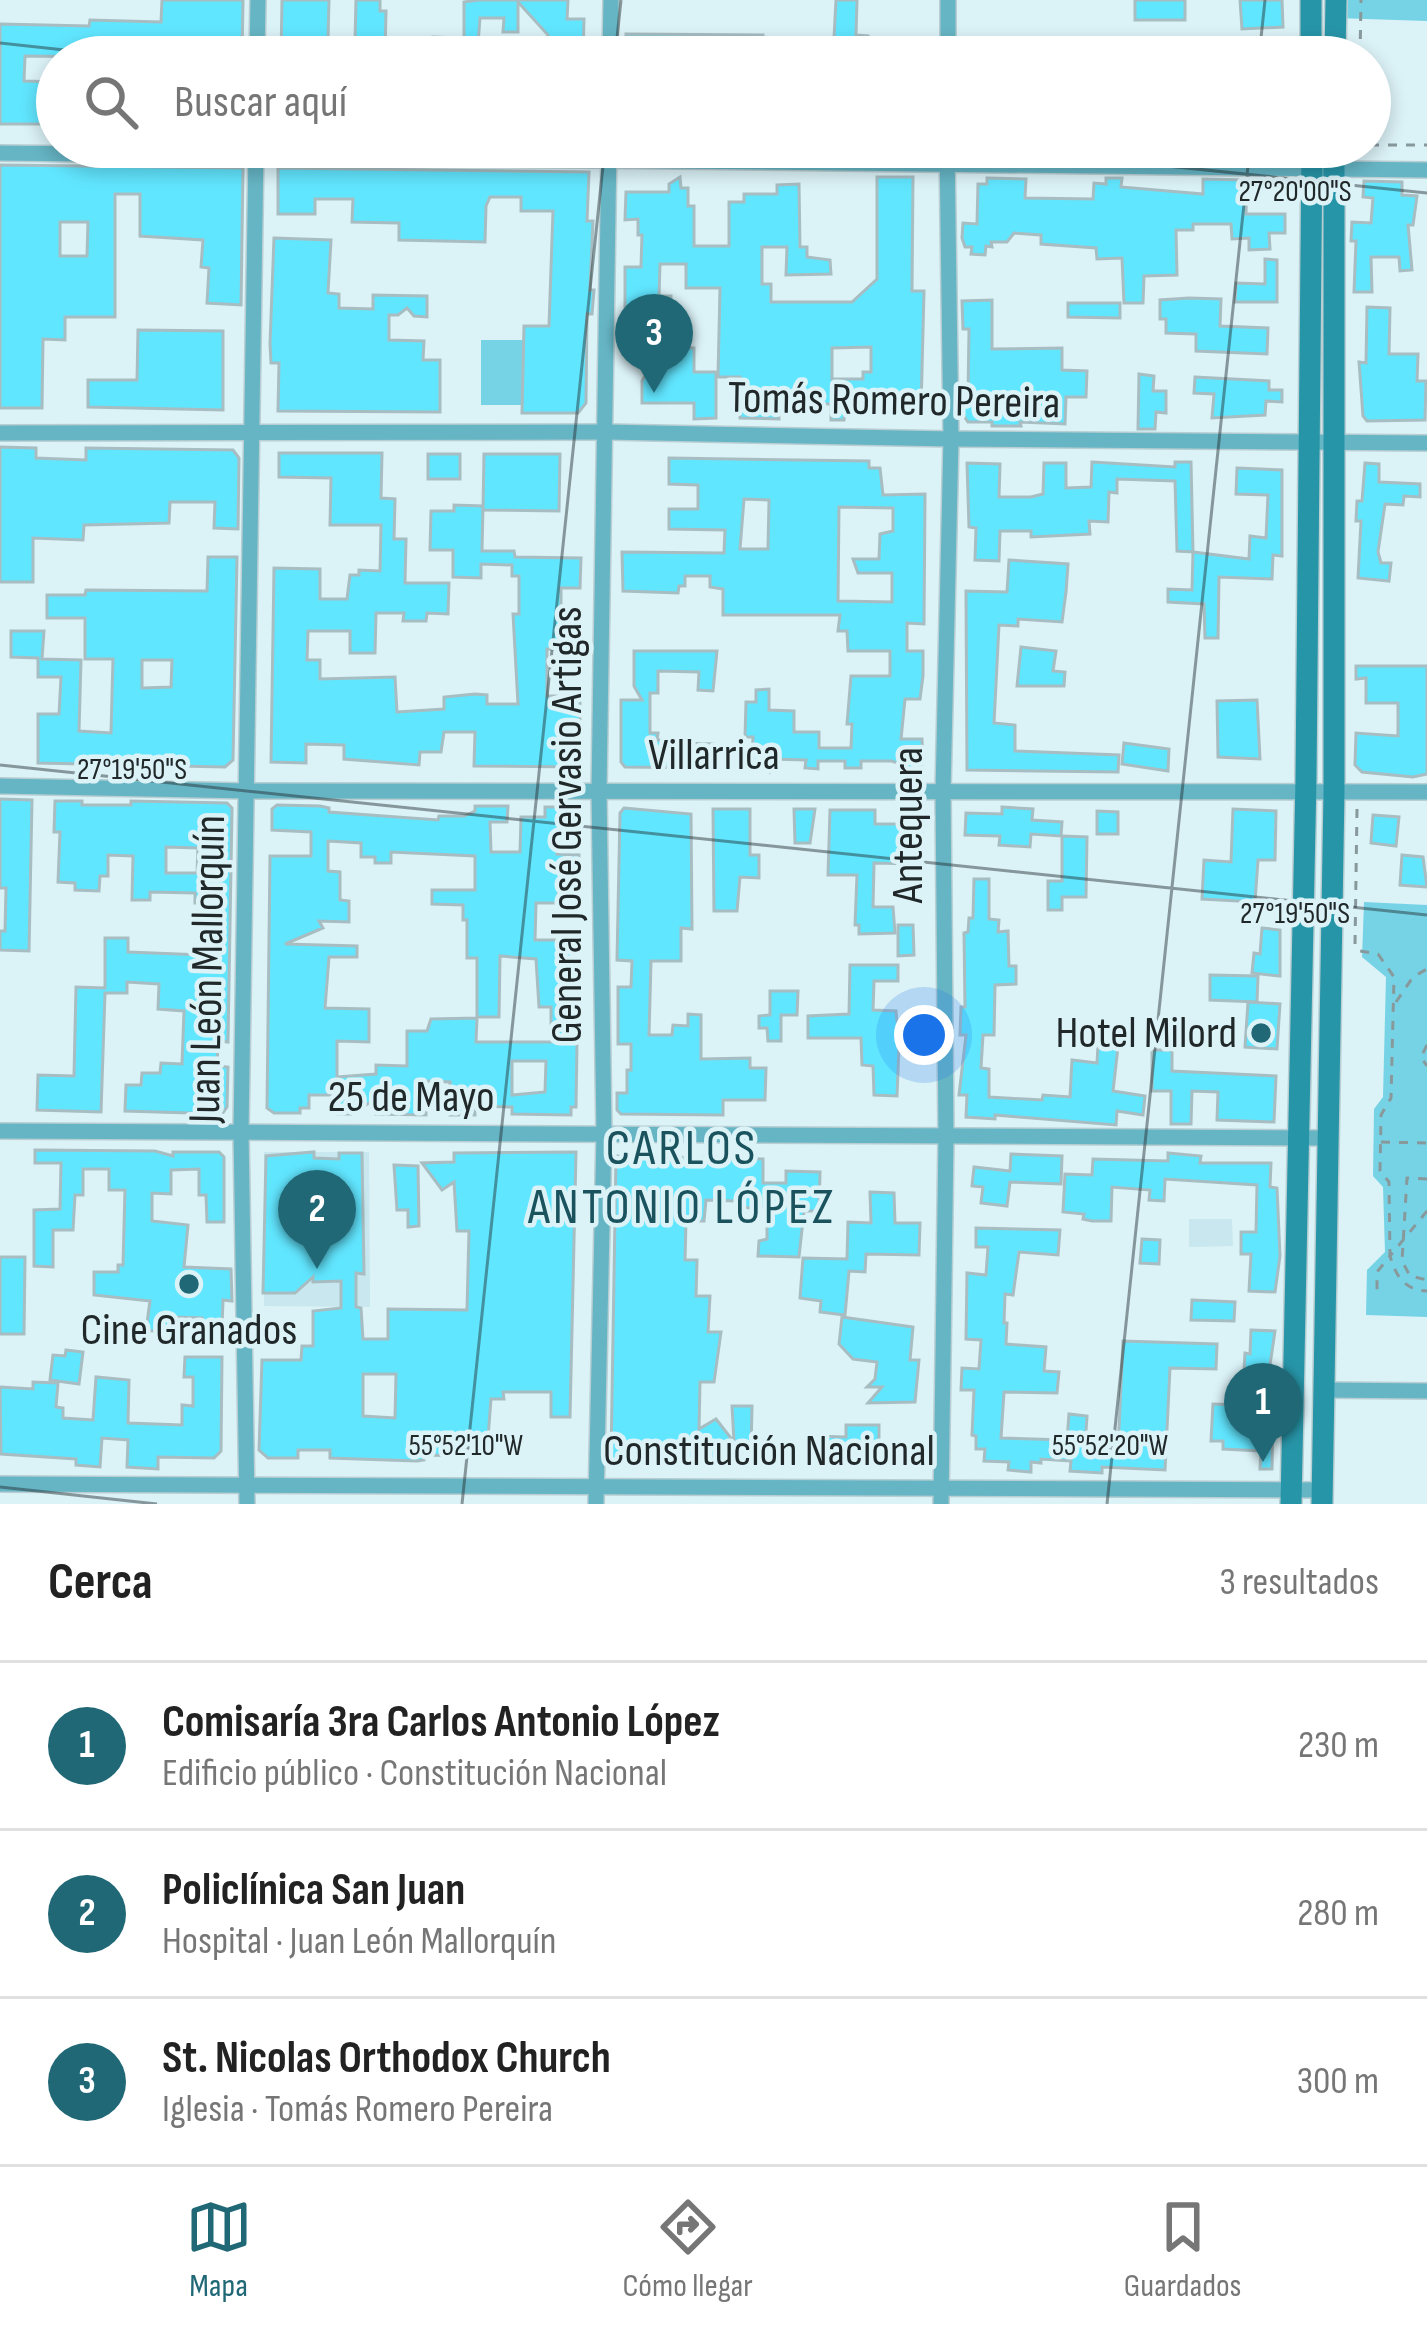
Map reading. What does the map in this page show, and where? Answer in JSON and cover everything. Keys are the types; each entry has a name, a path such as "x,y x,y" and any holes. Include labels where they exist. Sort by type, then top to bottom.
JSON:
{"main road":[{"path":"1311,0 1311,36"},
{"path":"1335,36 1336,0"},
{"path":"1291,1497 1309,442 1323,168"},
{"path":"1322,1497 1334,792 1334,442 1323,168"}],"street":[{"path":"257,36 258,0"},
{"path":"610,0 610,36"},
{"path":"948,0 948,36"},
{"path":"0,153 36,153"},
{"path":"1391,166 1427,170"},
{"name":"Juan León Mallorquín","path":"247,1504 242,1132 256,168"},
{"name":"General José Gervasio Artigas","path":"596,1495 604,1134 599,791 609,168"},
{"name":"Antequera","path":"942,1496 943,792 951,439 947,168"},
{"name":"Tomás Romero Pereira","path":"0,433 608,432 1427,442"},
{"name":"Villarrica","path":"0,786 247,791 1427,792"},
{"name":"25 de Mayo","path":"0,1131 1326,1138"},
{"path":"1323,1390 1427,1391"},
{"name":"Constitución Nacional","path":"0,1484 596,1495 1322,1497"}],"path":[{"path":"1360,36 1361,0"},
{"path":"1391,145 1427,145"},
{"path":"1358,808 1355,945 1360,951 1378,954 1394,976 1391,1098 1381,1115 1380,1171 1390,1182 1390,1256 1407,1286 1427,1291"},
{"path":"1393,1006 1413,977 1427,969"},
{"path":"1427,1045 1421,1057 1427,1066"},
{"path":"1381,1142 1427,1143"},
{"path":"1427,1179 1407,1178 1403,1240 1404,1269 1418,1280 1427,1280"},
{"path":"1377,1296 1378,1272 1427,1211"}],"shaded area":[{"path":"1336,0 1427,0 1427,21 1335,18"},
{"path":"481,340 523,340 523,405 481,405"},
{"path":"1364,902 1427,905 1427,1317 1366,1315 1367,1270 1385,1252 1383,1187 1373,1176 1374,1109 1383,1097 1386,977 1362,957"},
{"path":"264,1152 369,1152 370,1307 264,1306"},
{"path":"1189,1219 1232,1219 1233,1246 1189,1247"}],"building":[{"path":"162,0 243,0 242,36 36,36 36,56 25,56 24,81 36,81 36,124 0,124 0,24 161,22"},
{"path":"282,0 329,0 328,36 281,36"},
{"path":"356,0 380,0 380,11 386,11 385,36 355,36"},
{"path":"568,0 567,19 584,19 584,36 548,36 518,2 518,32 503,32 504,18 480,18 479,36 464,36 464,2"},
{"path":"836,0 857,0 856,35 868,36 834,36"},
{"path":"1135,0 1185,0 1185,20 1135,20"},
{"path":"1240,0 1282,0 1283,27 1242,29"},
{"path":"626,34 763,35 763,36"},
{"path":"0,165 243,168 241,305 207,303 209,268 201,267 203,240 140,236 140,194 115,194 115,317 65,317 65,340 43,339 42,408 0,408","holes":["60,222 88,222 87,256 60,256"]},
{"path":"278,168 589,172 587,221 593,221 590,290 594,290 592,314 587,314 586,403 578,413 522,413 524,326 549,326 553,211 521,211 521,197 490,197 485,242 399,240 399,223 352,222 353,199 315,199 315,214 278,214"},
{"path":"680,177 681,188 688,188 688,206 694,206 694,246 729,246 729,202 744,202 744,194 777,194 777,185 799,184 800,247 807,247 807,257 830,260 831,274 786,275 787,247 762,247 762,284 771,284 771,302 852,302 877,279 877,177 913,177 912,291 924,291 921,409 845,410 844,420 831,420 831,404 807,404 807,396 778,395 779,419 740,418 740,377 718,377 720,288 686,288 686,264 660,264 659,296 671,296 671,315 651,314 651,326 625,326 625,267 641,267 642,235 638,235 638,219 625,220 626,192 669,192 669,184","holes":["871,347 871,372 863,372 863,379 832,379 832,348"]},
{"path":"987,178 1026,179 1025,198 1093,199 1094,183 1106,184 1106,178 1122,178 1121,187 1203,194 1203,179 1247,180 1246,214 1285,214 1285,233 1269,233 1270,249 1249,250 1249,238 1232,239 1231,224 1193,224 1193,230 1176,230 1177,275 1144,276 1143,303 1124,303 1122,258 1097,259 1096,248 1041,244 1041,235 1014,233 1007,242 991,242 985,255 971,254 972,247 965,247 962,238 963,223 977,224 978,184 987,184"},
{"path":"1364,181 1402,182 1402,195 1417,196 1413,225 1408,225 1412,270 1400,271 1399,257 1371,257 1372,292 1354,292 1352,222 1371,223 1373,198 1363,197"},
{"path":"274,238 331,240 328,293 339,294 339,308 373,309 373,295 427,296 427,317 414,316 407,308 389,315 389,340 424,341 423,360 440,360 440,412 278,411 279,363 271,363 270,344"},
{"path":"1265,259 1277,260 1277,302 1235,302 1236,283 1265,284"},
{"path":"1221,299 1220,326 1268,328 1267,354 1196,351 1196,334 1166,333 1160,300"},
{"path":"992,300 992,349 1062,348 1062,370 1087,371 1086,397 1066,397 1065,424 992,426 992,422 968,422 963,415 969,329 963,329 962,301"},
{"path":"1068,303 1120,303 1120,318 1068,317"},
{"path":"1367,307 1390,308 1389,354 1418,354 1417,381 1426,381 1425,420 1367,421 1363,416 1359,362 1366,363"},
{"path":"138,330 223,331 223,410 88,407 88,380 137,380"},
{"path":"656,347 694,348 694,372 716,372 716,418 694,419 694,403 642,403 642,381 649,369 656,370"},
{"path":"1139,374 1154,376 1153,391 1166,391 1166,413 1156,412 1155,429 1138,429"},
{"path":"1195,377 1269,381 1269,390 1282,390 1282,402 1266,401 1265,415 1212,418 1214,394 1194,393"},
{"path":"0,447 36,448 36,458 86,460 86,448 233,450 239,458 238,529 214,528 215,502 170,502 169,523 84,525 83,540 33,538 33,582 0,582"},
{"path":"279,453 382,453 381,498 395,499 394,539 406,539 405,583 449,583 448,614 427,613 426,621 403,621 404,613 376,613 375,653 350,653 350,631 308,631 307,660 320,660 320,679 395,677 397,712 444,709 444,697 475,694 487,695 487,704 518,704 513,614 519,614 519,576 512,576 512,565 481,564 481,578 453,577 453,550 430,550 431,511 454,511 454,505 483,506 482,551 514,551 515,557 581,558 580,588 561,588 561,613 578,613 577,649 547,649 547,696 580,696 580,722 570,722 570,746 579,746 579,767 474,766 475,732 444,732 441,752 420,752 419,765 344,759 344,745 306,744 306,763 271,762 274,568 320,569 320,599 347,599 350,575 359,575 359,570 380,571 381,525 330,525 331,478 279,477"},
{"path":"428,454 460,454 460,479 428,479"},
{"path":"484,454 560,454 559,511 483,510"},
{"path":"669,458 869,461 869,468 880,468 883,495 925,494 924,624 907,623 907,651 923,651 923,676 920,699 905,699 901,739 922,739 923,763 917,769 901,769 892,761 861,761 861,768 845,768 845,761 818,761 818,769 805,768 806,760 769,759 769,772 752,762 753,737 745,737 746,702 756,702 756,690 769,689 769,710 794,711 794,732 819,732 819,748 851,748 852,724 847,724 851,676 890,676 890,651 848,651 847,631 838,631 840,615 723,615 723,589 710,587 710,576 685,576 685,586 679,586 678,593 623,591 622,552 724,553 725,530 669,529 669,509 698,509 698,485 669,484","holes":["744,499 769,500 768,549 740,549","839,507 893,508 893,531 880,534 879,559 853,559 858,573 892,573 892,602 838,601"]},
{"path":"1092,462 1175,467 1175,462 1191,462 1193,552 1177,551 1175,481 1117,479 1117,493 1109,492 1108,522 1089,521 1090,534 1031,537 1031,531 1000,531 999,561 975,560 976,528 969,527 967,463 1000,464 999,497 1031,497 1043,494 1044,463 1066,463 1066,488 1091,487"},
{"path":"1365,463 1379,464 1379,482 1420,484 1420,497 1404,496 1403,505 1385,504 1378,552 1381,563 1391,563 1389,581 1358,578 1361,521 1356,521 1357,501 1362,501"},
{"path":"1237,468 1282,470 1282,556 1273,555 1272,579 1219,577 1218,638 1205,638 1204,604 1168,602 1168,589 1192,590 1193,552 1249,559 1250,536 1266,538 1268,495 1236,494"},
{"path":"208,557 237,557 233,760 225,767 38,763 38,714 59,714 61,677 38,677 38,658 11,657 11,631 44,631 42,659 81,660 79,731 111,733 113,659 85,659 85,618 47,618 47,595 85,595 86,590 207,591","holes":["142,660 172,660 171,687 142,688"]},
{"path":"1009,560 1068,564 1066,592 1062,622 1018,619 1018,626 999,625 994,723 1015,725 1015,751 1119,755 1118,772 967,770 966,591 1007,592"},
{"path":"1021,647 1056,651 1053,671 1065,672 1064,686 1017,686"},
{"path":"634,651 717,651 713,691 698,690 699,672 658,671 658,693 650,693 650,733 658,733 657,740 712,744 711,768 625,767 621,762 621,700 642,700 634,686"},
{"path":"1356,666 1427,666 1427,774 1362,772 1355,765 1356,733 1398,736 1398,703 1366,703 1366,678 1356,679"},
{"path":"1257,700 1260,759 1218,757 1217,701"},
{"path":"1124,743 1169,749 1168,771 1122,764"},
{"path":"0,799 32,800 29,951 0,950 6,888 0,888"},
{"path":"55,801 82,801 82,805 227,803 232,808 228,1042 218,1041 217,1066 228,1067 227,1107 222,1114 125,1111 126,1085 141,1085 142,1073 160,1073 161,1063 182,1064 184,1011 158,1009 159,984 127,982 127,993 105,993 101,1112 37,1110 38,1075 74,1076 76,987 105,988 105,938 128,938 128,952 203,955 204,903 195,903 195,893 150,892 150,900 132,900 133,856 108,855 108,876 100,876 99,891 75,890 75,883 58,882 60,832 54,832","holes":["166,847 198,848 197,873 166,873"]},
{"path":"277,805 320,806 329,812 438,820 439,816 464,816 475,811 475,806 508,806 507,822 490,822 491,852 520,852 521,817 545,817 545,807 580,810 579,829 558,829 557,854 579,855 579,879 559,878 558,903 536,903 535,940 576,940 577,1007 568,1007 568,1043 577,1042 576,1107 571,1107 571,1115 512,1114 512,1107 475,1106 475,1115 450,1115 450,1082 426,1081 426,1115 376,1114 376,1099 351,1114 337,1114 337,1095 309,1095 309,1108 300,1108 300,1113 274,1113 267,1108 270,856 311,856 311,832 272,830 272,809","holes":["328,841 361,843 361,857 375,857 375,863 391,863 391,852 475,856 475,890 432,890 432,904 463,905 467,958 477,958 477,1017 499,1017 500,956 536,959 539,1007 551,1007 551,1042 476,1042 477,1018 431,1019 427,1031 407,1031 407,1066 376,1065 376,1074 337,1077 337,1041 369,1042 369,1009 325,1008 329,957 357,957 357,946 285,944 323,928 319,921 349,922 349,901 340,900 340,872 328,871","512,1061 546,1061 545,1092 512,1095"]},
{"path":"1002,807 1033,809 1032,820 1062,822 1061,836 1031,834 1030,847 999,845 1000,836 965,835 966,813 1002,814"},
{"path":"624,808 691,814 692,929 681,928 681,961 651,961 649,1035 672,1035 673,1025 688,1026 688,1014 701,1015 701,1059 750,1058 750,1068 766,1068 765,1100 723,1100 723,1115 621,1114 617,1110 617,1093 627,1093 627,1070 631,1070 631,1044 618,1044 618,987 631,987 632,961 617,960 620,813"},
{"path":"713,809 750,809 750,855 759,855 759,878 740,877 737,911 714,911"},
{"path":"794,809 815,809 810,843 795,843"},
{"path":"1233,809 1276,811 1275,860 1258,860 1255,902 1202,899 1204,860 1231,862"},
{"path":"830,810 875,810 875,824 902,824 902,810 917,810 922,815 922,839 914,839 914,864 874,863 873,907 893,907 895,933 859,934 859,925 855,925 857,875 828,875"},
{"path":"1097,811 1118,812 1118,834 1097,834"},
{"path":"1373,815 1399,817 1396,846 1371,843"},
{"path":"1062,836 1087,837 1086,897 1062,897 1062,910 1048,910 1048,881 1062,881"},
{"path":"1402,855 1423,857 1427,887 1400,885"},
{"path":"974,879 989,879 989,919 999,920 998,932 1008,931 1009,966 1016,966 1016,984 995,985 994,1035 983,1035 981,1068 989,1069 989,1097 1070,1097 1072,1060 1097,1063 1098,1045 1118,1047 1113,1091 1145,1096 1143,1115 1117,1111 1116,1125 966,1117 967,1095 959,1095 966,1035 960,1035 961,1007 965,1007 964,933 973,918"},
{"path":"898,925 913,925 914,955 898,956"},
{"path":"1262,928 1280,930 1280,976 1252,973 1254,953 1260,954"},
{"path":"850,965 898,965 898,981 874,981 873,1010 896,1011 897,1021 914,1021 914,1047 899,1047 897,1096 874,1095 873,1066 862,1065 861,1038 808,1038 808,1016 849,1014"},
{"path":"1210,975 1258,976 1257,1002 1210,1000"},
{"path":"770,991 798,991 797,1015 781,1015 781,1041 768,1041 767,1028 759,1028 759,1016 770,1015"},
{"name":"Hotel Milord","path":"1248,1002 1280,1004 1277,1049 1245,1047"},
{"path":"1152,1050 1172,1050 1172,1071 1276,1076 1274,1122 1217,1120 1218,1092 1192,1091 1191,1124 1171,1124 1171,1091 1152,1091"},
{"path":"35,1150 155,1151 173,1156 173,1152 219,1152 224,1157 224,1222 207,1222 206,1195 199,1195 199,1169 171,1170 171,1194 152,1193 152,1221 188,1225 184,1267 231,1269 232,1301 223,1300 222,1327 202,1327 202,1318 174,1317 172,1334 146,1330 150,1301 94,1295 94,1272 118,1272 118,1265 123,1265 125,1190 109,1190 109,1169 83,1169 83,1195 75,1195 73,1230 53,1230 53,1267 34,1266 34,1210 60,1209 61,1163 35,1163"},
{"path":"314,1152 314,1158 339,1159 339,1153 362,1153 364,1274 356,1273 356,1307 361,1308 363,1339 388,1339 388,1309 467,1310 469,1231 457,1231 454,1182 442,1190 422,1163 454,1162 454,1153 576,1152 570,1417 551,1417 551,1392 503,1392 504,1399 491,1399 488,1438 465,1439 464,1456 424,1455 424,1460 417,1461 330,1458 330,1450 298,1450 298,1458 268,1458 259,1450 262,1360 301,1360 302,1346 313,1346 313,1311 341,1308 341,1281 313,1282 313,1277 295,1293 263,1293 266,1156","holes":["363,1374 396,1374 395,1418 363,1416"]},
{"path":"1168,1153 1201,1156 1200,1163 1271,1163 1280,1256 1275,1292 1249,1291 1251,1254 1241,1254 1241,1232 1256,1232 1257,1185 1165,1179 1164,1201 1149,1200 1150,1190 1112,1187 1111,1221 1063,1212 1065,1174 1092,1175 1093,1159 1168,1161"},
{"path":"1011,1154 1062,1156 1061,1184 1010,1182 1007,1206 981,1203 983,1187 972,1186 974,1167 1010,1171"},
{"path":"616,1156 763,1159 763,1183 786,1183 786,1171 820,1172 819,1211 804,1211 799,1257 758,1256 759,1241 767,1239 767,1206 750,1208 736,1206 736,1201 706,1200 704,1221 686,1221 685,1260 697,1260 696,1296 710,1296 708,1332 721,1332 714,1382 700,1382 699,1429 716,1419 734,1442 732,1406 752,1406 751,1452 719,1452 719,1464 616,1463 611,1459"},
{"path":"394,1165 418,1166 419,1226 408,1227 408,1210 397,1210"},
{"path":"870,1192 894,1193 895,1223 920,1223 919,1255 866,1254 865,1272 849,1271 845,1315 820,1312 821,1301 800,1298 803,1258 847,1259 848,1222 871,1223"},
{"path":"976,1228 1060,1230 1058,1255 1019,1252 1013,1295 1005,1294 1004,1323 1006,1344 1046,1347 1044,1371 1059,1372 1057,1393 1004,1392 1001,1438 1067,1440 1069,1414 1087,1416 1085,1447 1118,1450 1123,1341 1217,1344 1216,1369 1170,1368 1165,1470 1102,1467 1102,1473 1070,1471 1071,1461 1041,1459 1041,1463 1031,1462 1031,1472 1008,1470 1009,1462 984,1461 985,1449 976,1449 972,1435 974,1390 961,1390 962,1368 979,1369 981,1340 966,1339 967,1273 986,1275 988,1247 976,1247"},
{"path":"1142,1239 1160,1240 1159,1264 1140,1263"},
{"path":"0,1257 25,1257 24,1334 0,1334"},
{"path":"1192,1300 1235,1302 1234,1321 1191,1320"},
{"path":"842,1317 913,1327 910,1360 919,1360 915,1402 868,1403 882,1387 867,1387 875,1379 877,1362 853,1359 839,1344"},
{"path":"1251,1330 1275,1331 1269,1372 1244,1370"},
{"path":"66,1350 83,1352 79,1384 50,1380 53,1355 65,1356"},
{"path":"185,1357 222,1357 221,1451 214,1458 158,1457 158,1469 127,1467 128,1440 102,1438 100,1467 76,1465 76,1459 1,1454 0,1387 33,1389 33,1382 58,1383 56,1407 63,1408 63,1418 93,1420 96,1377 129,1380 128,1423 182,1425 182,1405 193,1406 193,1377 184,1377"},
{"path":"1213,1404 1273,1406 1272,1469 1260,1469 1261,1451 1223,1449 1223,1441 1211,1441"},
{"path":"846,1425 879,1425 879,1452 843,1452 843,1464 813,1464 813,1436 846,1437"}],"place":[{"name":"St. Nicolas Orthodox Church","path":"654,393"},
{"name":"Hotel Milord","path":"1261,1033"},
{"name":"Policlínica San Juan","path":"317,1269"},
{"name":"Cine Granados","path":"189,1284"},
{"name":"Comisaría 3ra Carlos Antonio López","path":"1263,1462"}],"district":[{"name":"CARLOS ANTONIO LÓPEZ","path":"682,1177"}]}
